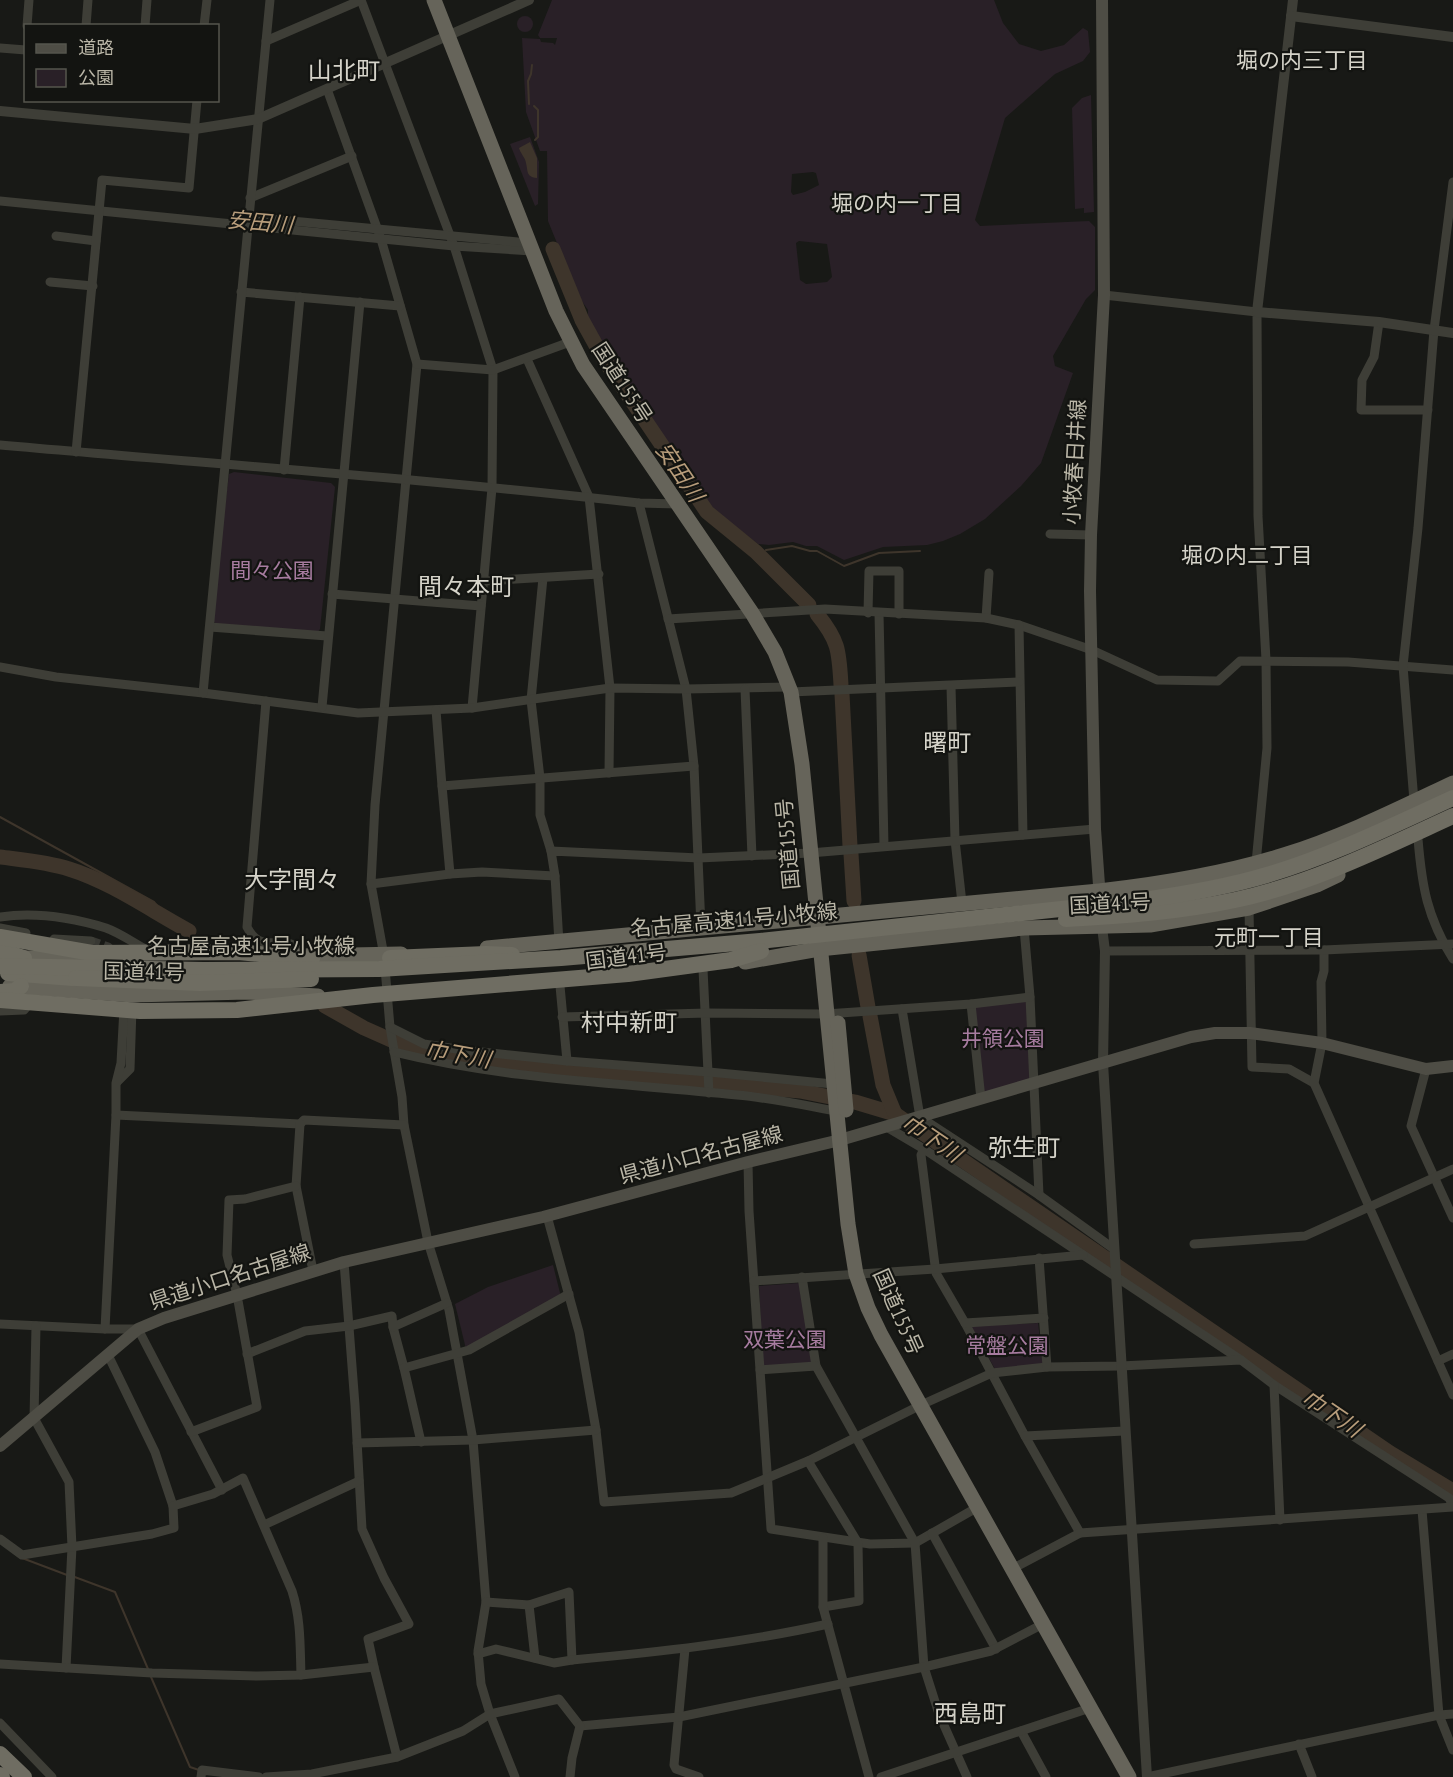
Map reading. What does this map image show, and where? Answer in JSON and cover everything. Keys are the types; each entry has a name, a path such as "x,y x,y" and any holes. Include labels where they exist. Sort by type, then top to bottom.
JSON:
{"highway":[{"name":"国道155号","path":"434,0 453,34 567,315 586,352 757,612"},
{"name":"国道155号","path":"445,0 453,34 530,247 570,342 583,365 678,504 785,651 793,690 806,716 815,853 838,1098 845,1138 848,1224 872,1317 925,1403 1016,1566 1139,1777"},
{"name":"国道41号","path":"0,957 162,959 384,956 560,950 701,927 1160,884 1286,855 1358,827 1453,783"},
{"name":"名古屋高速11号小牧線","path":"0,966 203,970 379,969 560,950 836,934 1136,901 1194,893 1269,875 1363,839 1453,798"},
{"path":"1058,920 1187,903 1249,890 1382,838 1453,805"},
{"name":"名古屋高速11号小牧線","path":"761,951 1058,920 1139,915 1236,900 1274,890 1341,866 1453,816"},
{"name":"国道41号","path":"0,986 133,995 246,992 388,999 478,990 560,986 703,969 825,949 1024,928 1150,925 1249,908 1317,885 1453,822"},
{"path":"0,937 70,950 111,954 165,951 238,952 325,960 560,950"},
{"path":"0,950 24,958"},
{"path":"0,972 73,978 250,983 498,970 761,951"},
{"path":"0,1000 140,1011 237,1010 374,995 628,974 731,960 761,951"},
{"path":"0,992 15,992 21,986"},
{"name":"国道155号","path":"925,1403 978,1507 1016,1566 1043,1624 1129,1777"},
{"path":"0,1754 24,1777"}],"main road":[{"name":"小牧春日井線","path":"1102,0 1104,295 1091,535 1095,828 1102,927"},
{"name":"県道小口名古屋線","path":"0,1446 138,1329 164,1318 344,1262 547,1216 845,1138 1191,1037 1215,1033 1250,1033 1322,1043 1426,1069 1453,1066"}],"street":[{"path":"27,24 29,0"},
{"path":"86,24 88,0"},
{"path":"145,24 147,0"},
{"path":"204,24 207,0"},
{"path":"203,693 270,0"},
{"path":"266,40 361,0 454,246 493,370 492,488 472,708"},
{"path":"0,111 195,129 258,119 529,0"},
{"path":"1256,863 1267,759 1266,660 1258,516 1257,312 1293,0"},
{"path":"1291,16 1453,37"},
{"path":"0,48 24,47"},
{"path":"327,89 378,229 417,364 375,805 371,884 384,956 390,1027 402,1097 404,1125 428,1242 447,1303 473,1440 486,1602 478,1654 481,1684 490,1714 515,1777"},
{"path":"76,452 102,180 189,188 197,102"},
{"path":"250,198 352,156"},
{"path":"1414,801 1403,666 1419,528 1434,330 1453,182"},
{"path":"0,201 100,207 309,227 378,229 530,247"},
{"path":"309,227 381,239 454,246 530,247"},
{"path":"56,236 96,241"},
{"path":"50,282 93,286"},
{"path":"241,292 400,306"},
{"path":"1104,295 1257,312 1379,322 1453,333"},
{"path":"284,470 300,297"},
{"path":"322,707 360,302"},
{"path":"1379,322 1374,357 1362,380 1360,410 1428,410"},
{"path":"417,364 493,370 570,342"},
{"path":"526,358 589,497 610,688 609,773"},
{"path":"0,445 343,474 639,503 678,504"},
{"path":"639,503 686,689 694,766 701,927"},
{"path":"1050,534 1091,535"},
{"path":"868,613 869,572 899,572 899,614"},
{"path":"986,618 989,573"},
{"path":"484,581 598,574"},
{"path":"543,578 531,700 540,778 540,815 551,851 555,876 560,950"},
{"path":"332,594 481,606"},
{"path":"668,619 825,609 986,618 1019,625 1092,650 1157,680 1218,681 1240,661 1266,660 1348,662 1453,670"},
{"path":"879,613 884,846"},
{"path":"1019,625 1023,835"},
{"path":"210,627 327,636"},
{"path":"0,667 358,713 472,708 610,688 793,690 1019,682"},
{"path":"951,686 954,840 962,903"},
{"path":"745,689 752,856"},
{"path":"266,701 247,927 252,936 266,943 294,945 307,956"},
{"path":"436,710 450,874"},
{"path":"442,786 694,766"},
{"path":"551,851 699,858 752,856 815,853 1095,828"},
{"path":"1418,839 1424,895 1449,944 1453,959"},
{"path":"371,884 482,872 555,876"},
{"path":"1249,908 1252,1067 1289,1069 1314,1083"},
{"path":"0,917 20,914 48,916 107,929 162,959"},
{"path":"1102,927 1105,951 1103,1064 1147,1777 1299,1743 1453,1714"},
{"path":"0,928 55,939 91,941"},
{"path":"1024,928 1035,1083 1039,1195"},
{"path":"1105,951 1324,950 1449,944"},
{"path":"1324,950 1324,971 1321,982 1322,1043 1314,1083 1453,1395"},
{"path":"703,969 707,1013 709,1093"},
{"path":"560,986 567,1061"},
{"path":"0,1011 24,1010 41,989"},
{"path":"116,1083 130,1069 133,995"},
{"path":"562,1017 707,1013 831,1013 970,1004 1030,997"},
{"path":"970,1004 981,1099"},
{"path":"105,1329 116,1083 121,1063 124,1008"},
{"path":"902,1009 920,1117 1039,1195 1114,1249"},
{"path":"390,1027 424,1044 567,1061 709,1074 838,1098"},
{"path":"394,1052 476,1068 565,1080 739,1095 838,1098"},
{"path":"1426,1069 1411,1126 1453,1218"},
{"path":"116,1115 300,1124"},
{"path":"313,1271 296,1186 300,1124 303,1120 404,1125"},
{"path":"885,1126 924,1149 1241,1360 1274,1385 1449,1498 1453,1506 1080,1533 1016,1566"},
{"path":"924,1149 921,1155 936,1273 1080,1533"},
{"path":"748,1162 771,1529 870,1545 915,1543 978,1507"},
{"path":"1194,1244 1305,1236 1453,1169"},
{"path":"190,1432 257,1407 237,1295 227,1255 229,1200 245,1199 296,1186"},
{"path":"547,1216 579,1332 596,1430 603,1502 731,1493 808,1461 925,1403 992,1373 1047,1367 1241,1360"},
{"path":"754,1281 935,1269 1083,1255"},
{"path":"1039,1258 1047,1367"},
{"path":"344,1262 362,1529 384,1578 409,1624 368,1640 397,1757"},
{"path":"802,1277 816,1366 915,1543 924,1667 939,1714 966,1777"},
{"path":"404,1368 469,1350 569,1294"},
{"path":"393,1327 447,1303"},
{"path":"247,1354 305,1331 349,1326 392,1316 421,1442"},
{"path":"965,1323 1044,1318"},
{"path":"0,1324 138,1329 222,1490"},
{"path":"36,1326 34,1418 69,1482 72,1547 66,1668"},
{"path":"1438,1361 1453,1354"},
{"path":"0,1539 22,1555 174,1528 173,1506 155,1452 108,1355"},
{"path":"760,1370 816,1366"},
{"path":"1274,1385 1280,1520"},
{"path":"357,1443 473,1440 596,1430"},
{"path":"1025,1436 1124,1431"},
{"path":"808,1461 858,1543 859,1601 822,1607"},
{"path":"173,1506 222,1490 243,1478 298,1610 301,1675"},
{"path":"264,1526 358,1481"},
{"path":"1422,1510 1438,1715 1453,1750"},
{"path":"932,1533 996,1649"},
{"path":"823,1538 822,1607 869,1777"},
{"path":"486,1602 529,1605 569,1592 572,1660"},
{"path":"529,1605 535,1658"},
{"path":"478,1654 496,1649 554,1663 685,1649 775,1636 828,1624"},
{"path":"580,1726 679,1717 924,1667 996,1649 1043,1624"},
{"path":"685,1649 674,1765 676,1769 699,1777"},
{"path":"0,1664 234,1675 301,1675 374,1668"},
{"path":"266,1777 312,1776 397,1757 463,1731 490,1714 559,1700 580,1726"},
{"path":"881,1777 1090,1708"},
{"path":"0,1723 52,1777"},
{"path":"570,1777 580,1726"},
{"path":"1021,1731 1046,1777"},
{"path":"1299,1743 1312,1777"},
{"path":"201,1777 202,1770 259,1777"}],"green space":[{"path":"552,0 994,0 1003,23 1019,44 1041,51 1064,45 1083,28 1088,31 1090,52 1083,61 1055,74 1005,118 975,220 980,226 1089,221 1095,227 1095,290 1086,299 1053,356 1055,366 1073,373 1041,463 1021,486 985,519 960,534 927,545 883,547 844,560 817,546 806,546 793,542 758,544 710,507 597,338 588,318 588,310 579,297 548,221 547,151 540,151 526,112 522,38 540,39 541,42 555,45 557,38 540,38 538,35","holes":["816,173 819,185 793,195 791,192 792,174","799,241 827,244 832,277 827,282 806,284 800,280 796,243"]},
{"path":"525,16 531,18 533,24 531,30 525,32 519,30 517,24 519,18"},
{"path":"1091,95 1094,212 1084,213 1084,208 1075,209 1072,108 1082,98"},
{"path":"530,137 539,162 538,204 535,206 510,144"},
{"name":"間々公園","path":"234,472 331,483 335,487 320,629 317,633 217,624 211,620 229,474"},
{"name":"井領公園","path":"1030,997 1034,1077 981,1099 971,1004"},
{"path":"553,1265 561,1297 466,1349 455,1304 488,1287"},
{"name":"双葉公園","path":"799,1283 812,1363 763,1367 759,1286"},
{"name":"常盤公園","path":"1038,1323 1043,1364 995,1369 971,1326"}],"shaded area":[{"path":"530,142 537,158 537,178 528,173 519,148"}],"waterway":[{"path":"529,104 528,81 532,65"},
{"path":"534,106 538,110 538,137 535,140"},
{"name":"安田川","path":"553,249 582,320 603,358 707,512 756,552 809,605"},
{"path":"766,550 792,546 817,551 844,566 879,553 920,551"},
{"name":"安田川","path":"817,614 834,639 840,663 841,685"},
{"name":"安田川","path":"842,694 850,846"},
{"path":"0,817 154,902 169,920"},
{"name":"安田川","path":"851,854 854,901"},
{"name":"巾下川","path":"0,857 52,865 85,875 115,889 189,931"},
{"name":"安田川","path":"859,955 868,1007"},
{"name":"巾下川","path":"325,1006 391,1040 449,1055 581,1072 800,1091 855,1102 895,1114 1390,1453 1453,1491"},
{"name":"安田川","path":"870,1016 883,1085 895,1114"},
{"path":"22,1558 67,1575"},
{"path":"72,1576 115,1592 148,1669"},
{"path":"151,1677 190,1767 199,1770"}],"tunnel":[{"path":"91,941 108,947 114,952"}],"district":[{"name":"堀の内三丁目","path":"1302,60"},
{"name":"山北町","path":"344,71"},
{"name":"堀の内一丁目","path":"897,203"},
{"name":"堀の内二丁目","path":"1247,555"},
{"name":"間々本町","path":"466,587"},
{"name":"曙町","path":"947,743"},
{"name":"大字間々","path":"292,880"},
{"name":"元町一丁目","path":"1269,937"},
{"name":"村中新町","path":"629,1023"},
{"name":"弥生町","path":"1024,1148"},
{"name":"西島町","path":"970,1714"}]}
